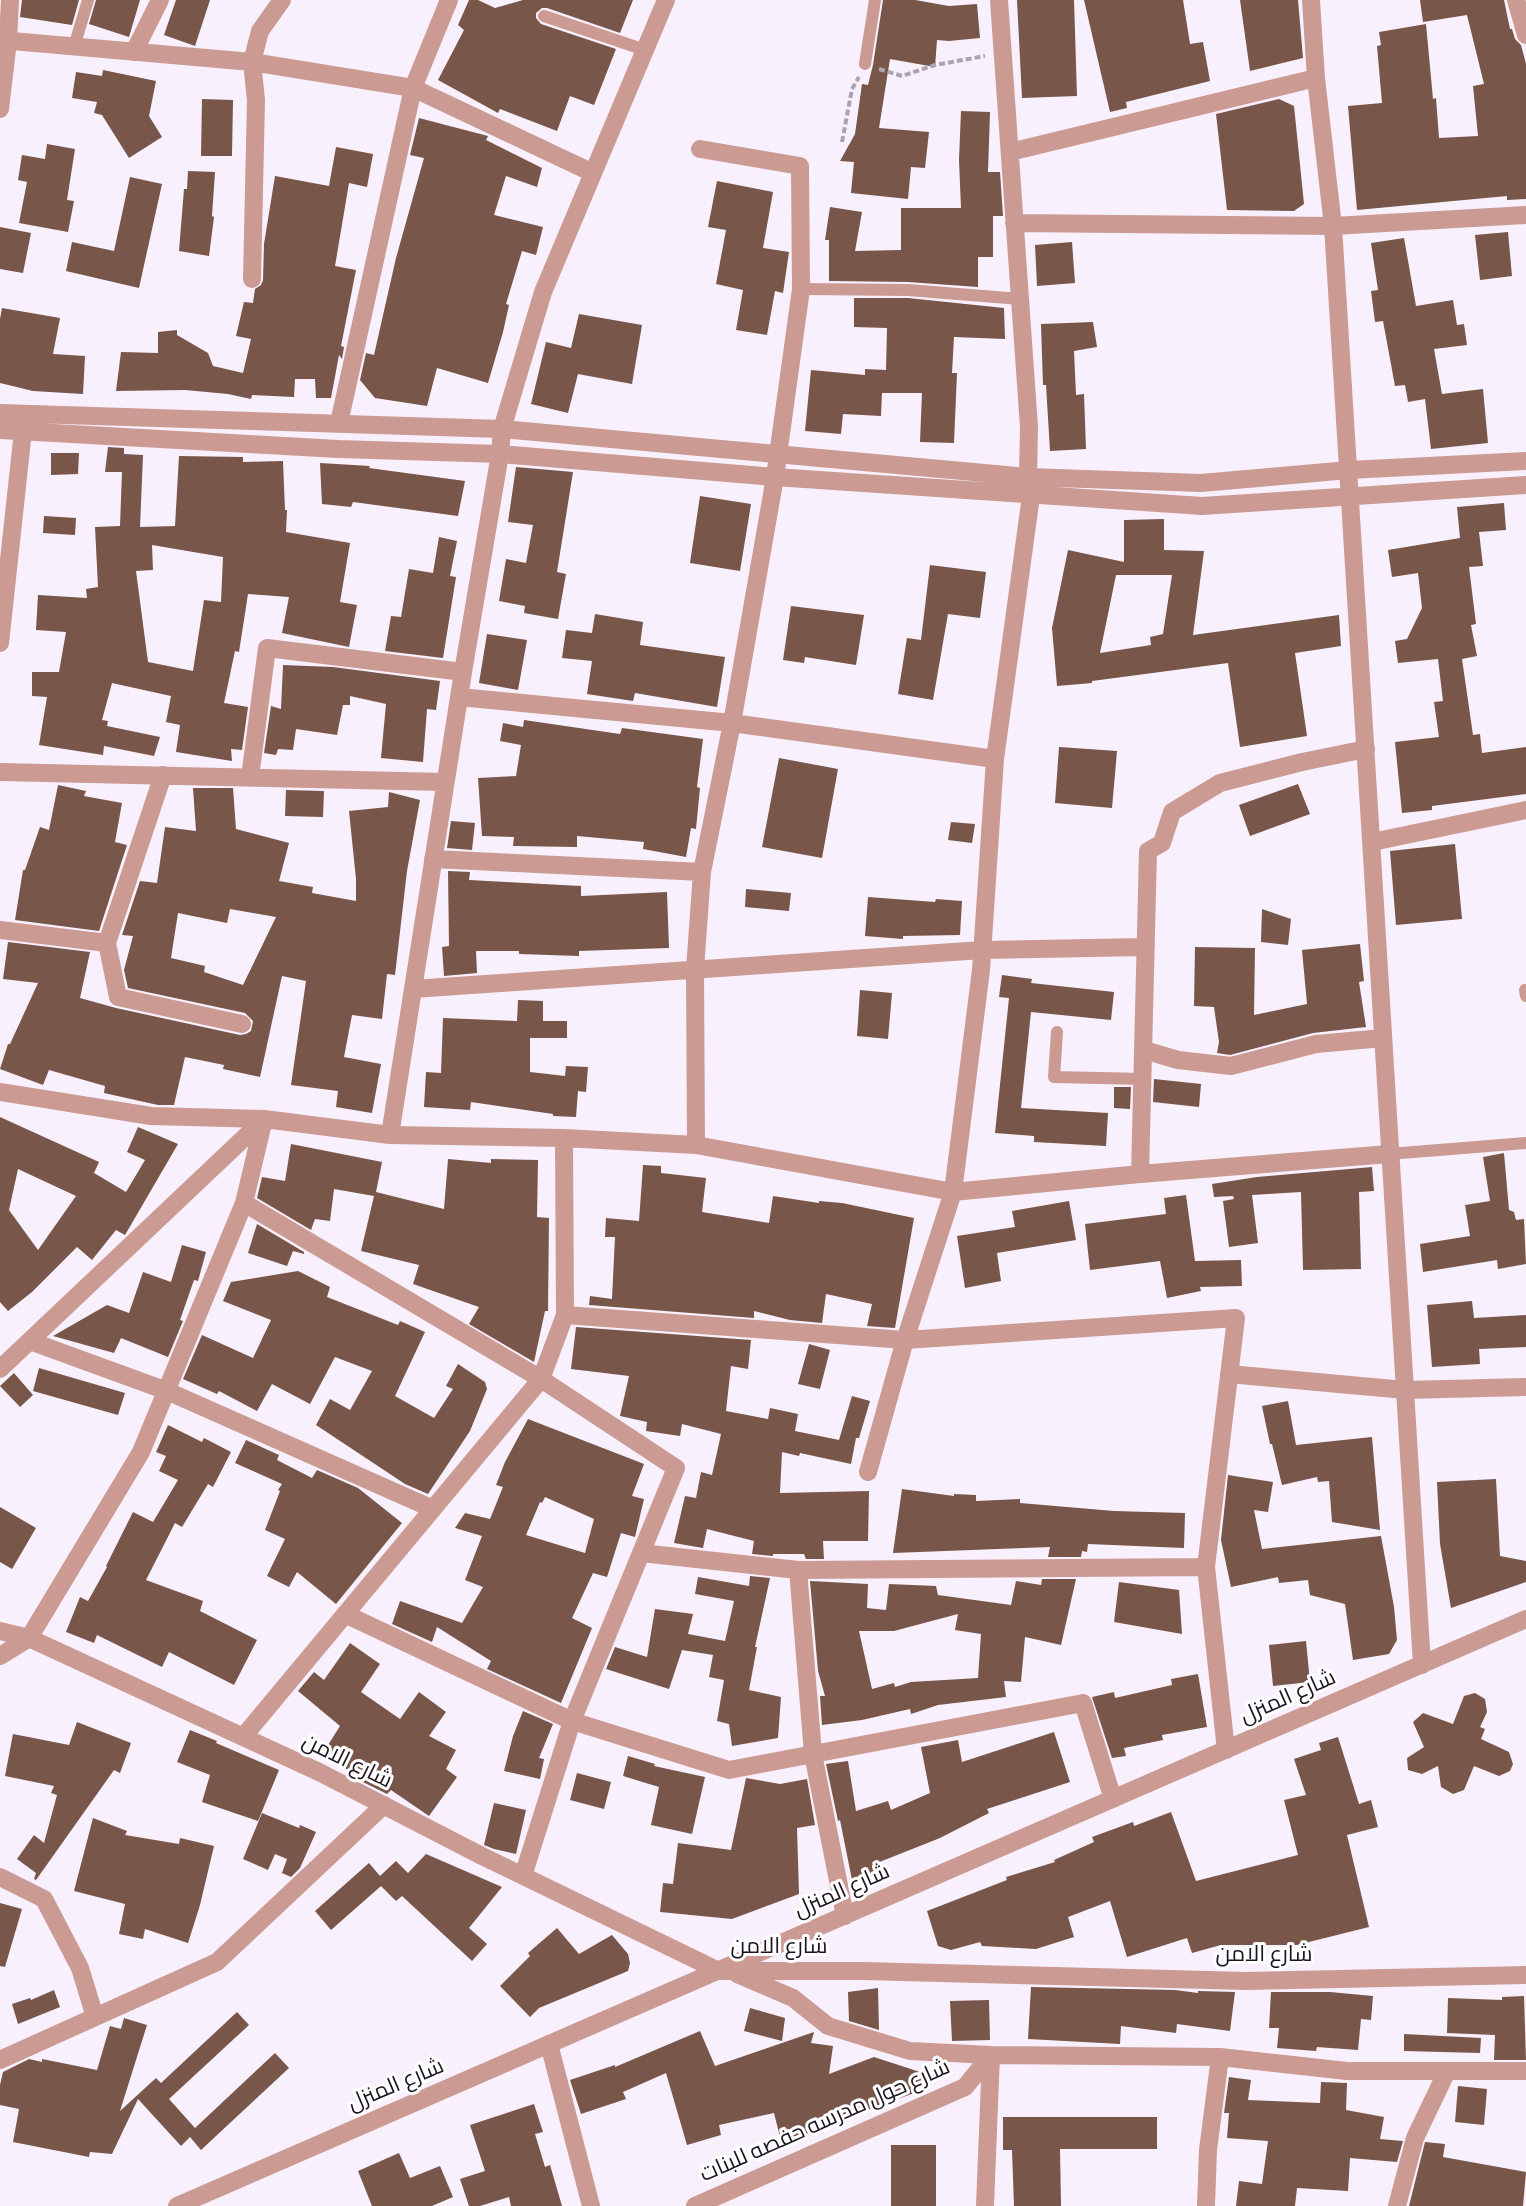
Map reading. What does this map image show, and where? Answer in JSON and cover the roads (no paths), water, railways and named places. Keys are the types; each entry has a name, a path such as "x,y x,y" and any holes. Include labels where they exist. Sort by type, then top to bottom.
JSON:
{"street":[{"path":"0,109 4,41 10,0"},
{"path":"134,52 160,0"},
{"path":"252,279 256,100 252,62 260,31 282,0"},
{"path":"339,423 413,88 448,0"},
{"path":"390,1135 445,782 500,454 501,429 543,292 666,0"},
{"path":"868,1472 905,1340 953,1192 982,951 995,759 1030,496 1029,427 999,0"},
{"path":"1311,0 1316,78 1333,226 1422,1665"},
{"path":"1516,0 1526,34"},
{"path":"4,41 252,62 413,88 593,173"},
{"path":"1010,152 1316,78"},
{"path":"696,1145 695,969 702,872 732,723 775,477 801,289 800,166 700,149"},
{"path":"1014,222 1333,226 1526,215"},
{"path":"0,413 501,429 1028,477 1201,483 1349,470 1526,461"},
{"path":"0,430 338,449 500,454 1030,496 1202,506 1526,485"},
{"path":"0,634 23,431"},
{"path":"250,777 267,648 463,672"},
{"path":"459,697 732,723 995,759"},
{"path":"1140,1174 1148,851 1162,843 1172,812 1220,783 1302,762 1366,749"},
{"path":"0,772 445,782"},
{"path":"163,775 107,943 118,997 242,1024"},
{"path":"1372,842 1526,810"},
{"path":"433,859 702,872"},
{"path":"0,930 107,943"},
{"path":"413,988 982,951 1146,947"},
{"path":"1144,1050 1178,1060 1231,1066 1316,1044 1383,1038"},
{"path":"0,1092 151,1116 264,1119 390,1135 564,1138 696,1145 953,1192 1389,1154"},
{"path":"0,1656 29,1638 141,1452 244,1203 264,1119"},
{"path":"0,1370 264,1119"},
{"path":"243,1737 541,1379 565,1315 564,1138"},
{"path":"244,1203 541,1379 676,1468 572,1721 523,1876"},
{"path":"565,1315 905,1340 1236,1318 1206,1568 1226,1750"},
{"path":"30,1341 167,1391 433,1509"},
{"path":"1229,1374 1405,1390 1526,1387"},
{"path":"641,1553 798,1570 1206,1568"},
{"path":"798,1570 813,1754 845,1916"},
{"path":"345,1614 572,1721 729,1770 1083,1703 1113,1799"},
{"name":"شارع المنزل","path":"177,2206 549,2044 725,1971 845,1916 1422,1665 1525,1624"},
{"name":"شارع الامن","path":"0,1631 29,1638 319,1772 523,1876 725,1971 863,1971 1246,1981 1526,1975"},
{"path":"0,2060 217,1962 384,1805"},
{"path":"0,1877 44,1899 80,1968 95,2017"},
{"path":"725,1971 793,1998 828,2026 910,2051 991,2055 1220,2057 1347,2071 1526,2071"},
{"path":"549,2044 591,2206"},
{"path":"985,2206 991,2055"},
{"name":"شارع حول مدرسه حفصه للبنات","path":"695,2206 965,2087 991,2055"},
{"path":"1206,2206 1208,2150 1220,2057"},
{"path":"1397,2206 1414,2138 1447,2071"}],"lane":[{"path":"74,47 88,0"},
{"path":"865,64 875,0"},
{"path":"544,16 645,50"},
{"path":"801,289 908,290 1020,299"},
{"path":"1057,1032 1054,1077 1144,1079"},
{"path":"1389,1154 1526,1143"}]}
